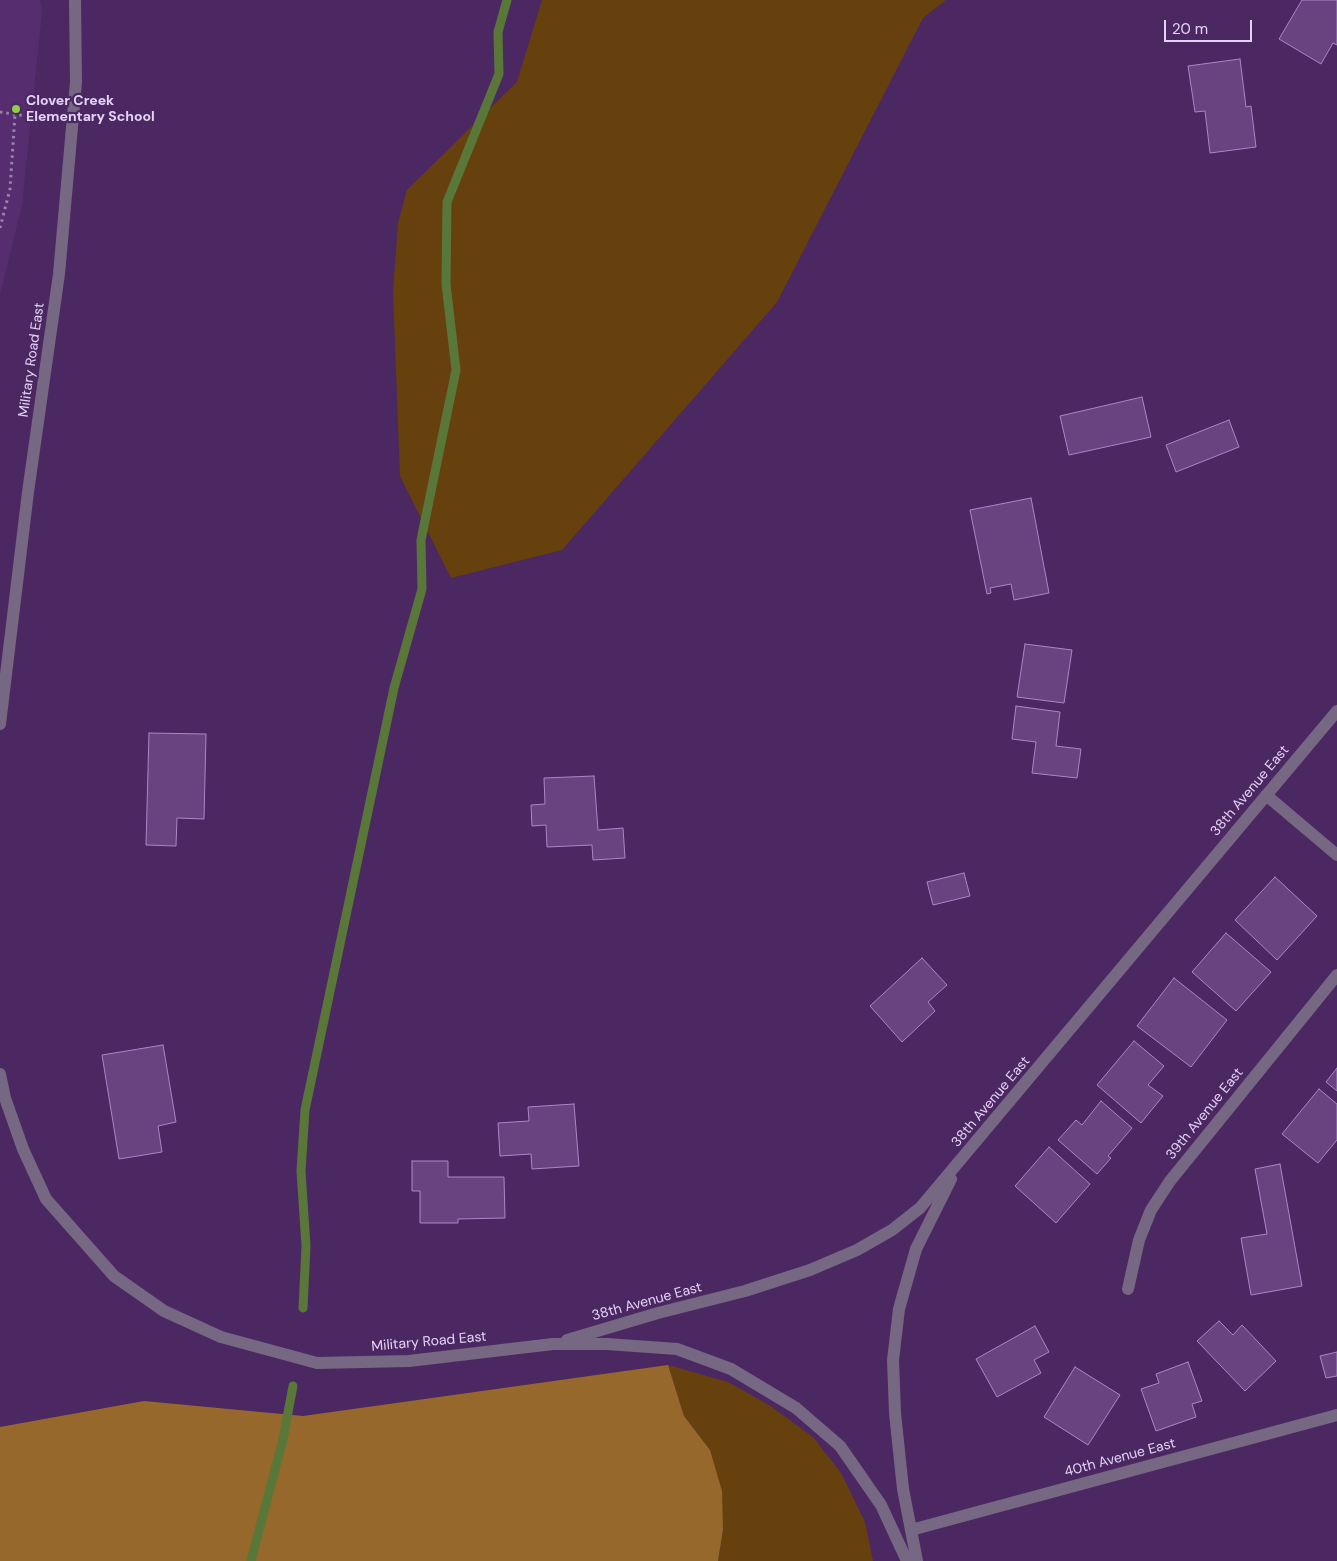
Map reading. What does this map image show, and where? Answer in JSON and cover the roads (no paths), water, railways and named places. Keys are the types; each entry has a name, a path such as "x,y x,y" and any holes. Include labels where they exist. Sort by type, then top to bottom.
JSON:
{"street":[{"name":"Military Road East","path":"0,724 4,664 59,274 76,82 75,0"},
{"name":"38th Avenue East","path":"553,1344 658,1313 745,1291 810,1270 857,1250 892,1230 920,1208 959,1164 1337,711"},
{"path":"1266,795 1337,855"},
{"name":"39th Avenue East","path":"1128,1289 1139,1240 1152,1210 1170,1181 1337,975"},
{"name":"Military Road East","path":"0,1074 5,1098 23,1149 46,1198 114,1276 164,1311 221,1337 317,1363 409,1361 553,1344 607,1344 677,1349 731,1369 796,1408 840,1446 881,1505 907,1561"},
{"path":"917,1561 903,1490 895,1413 893,1360 899,1309 916,1249 959,1164"},
{"name":"40th Avenue East","path":"911,1530 1337,1415"}],"waterway":[{"path":"303,1308 306,1246 301,1171 305,1110 394,688 422,589 421,540 456,370 446,284 447,202 499,74 498,32 507,0"},
{"path":"251,1561 283,1439 293,1386"}],"place":[{"name":"Clover Creek Elementary School","path":"16,109"}]}
